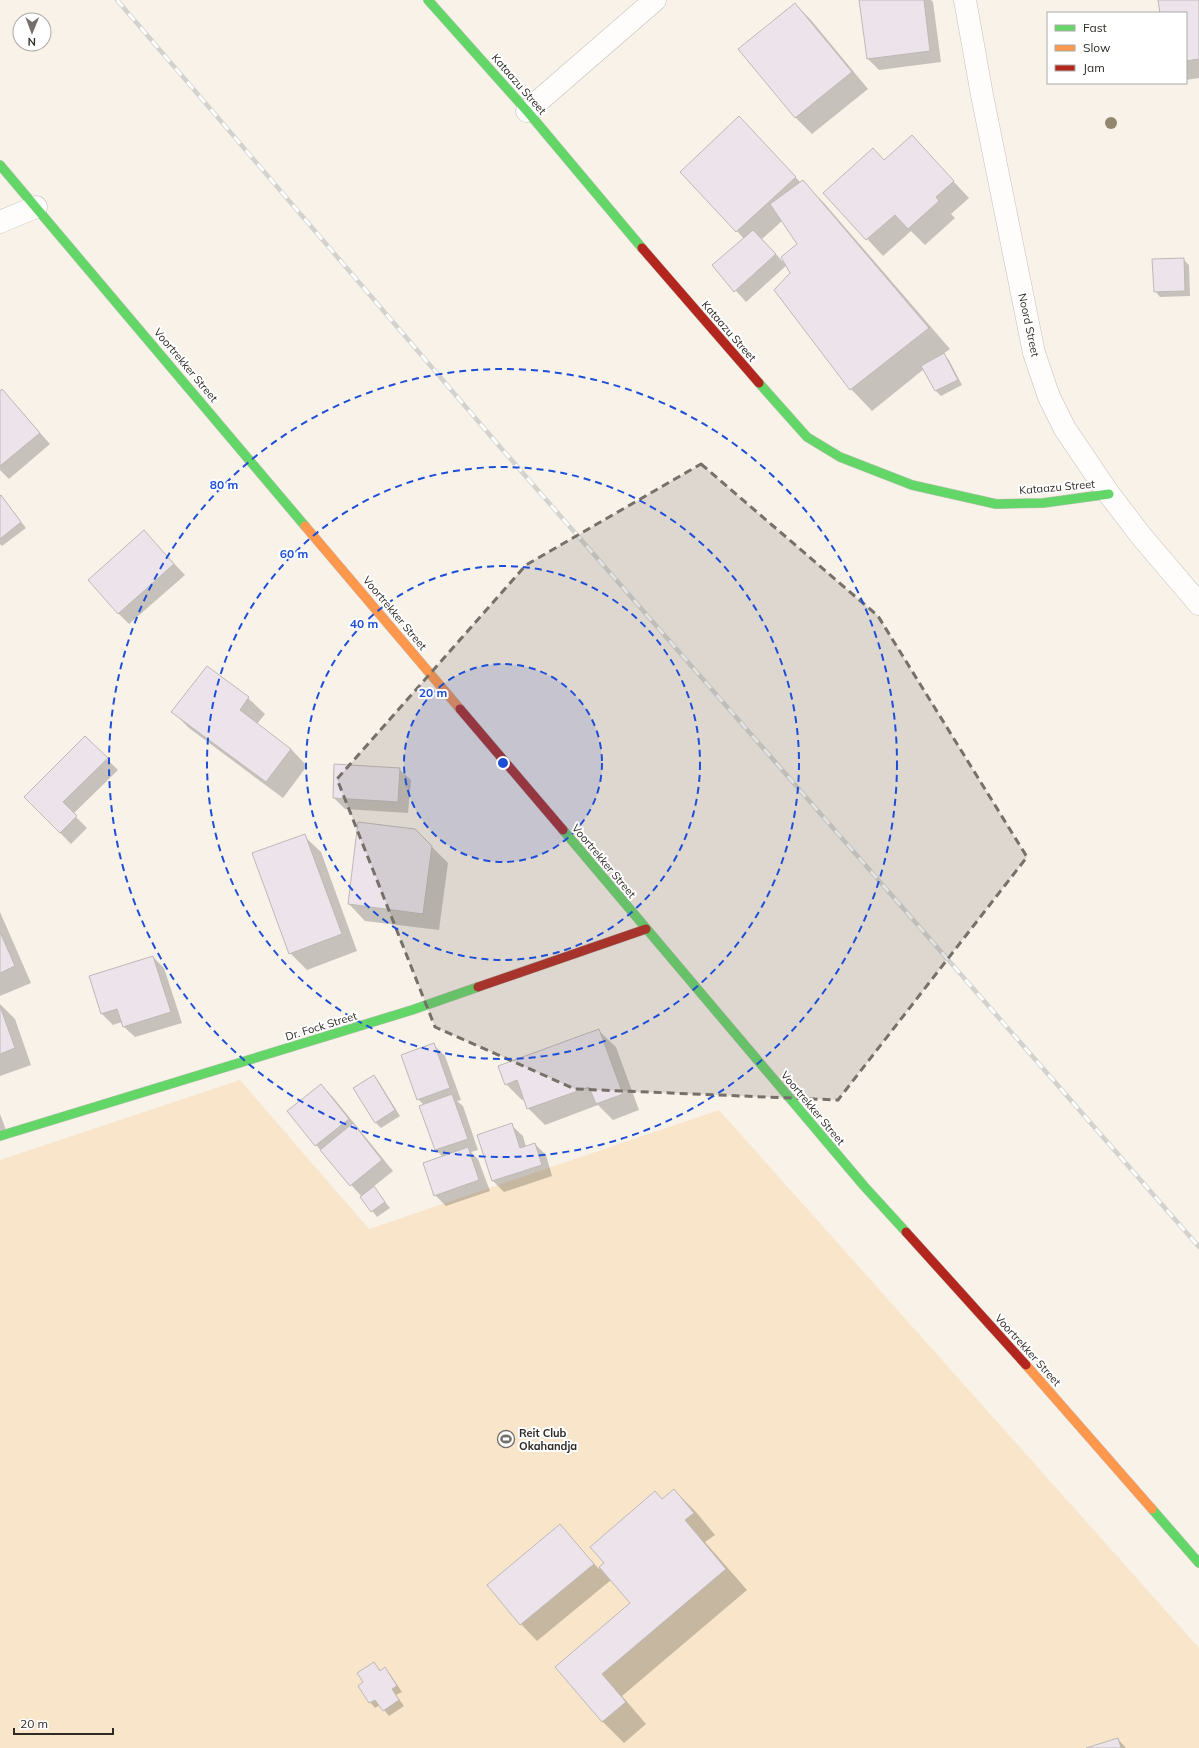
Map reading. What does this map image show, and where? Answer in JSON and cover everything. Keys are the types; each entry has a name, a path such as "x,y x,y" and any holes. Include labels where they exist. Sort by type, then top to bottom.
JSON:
{"main road":[{"name":"Kataazu Street","path":"428,0 527,111 678,291 807,437 840,458 912,486 996,504 1043,503 1109,494"},
{"name":"Voortrekker Street","path":"0,165 864,1186 1056,1398 1199,1563"},
{"name":"Dr. Fock Street","path":"0,1136 412,1010 646,929"}],"street":[{"path":"527,111 655,0"},
{"name":"Noord Street","path":"965,0 982,96 1034,353 1049,397 1065,429 1109,494 1142,538 1199,604"},
{"path":"0,222 36,207"}],"highlighted area":[{"path":"701,464 878,616 1027,857 838,1100 575,1089 435,1027 337,779 526,565"}],"shaded area":[{"name":"Reit Club Okahandja","path":"240,1080 369,1229 719,1110 1199,1648 1199,1748 0,1748 0,1160"}],"building":[{"path":"859,0 924,0 930,51 867,59"},
{"path":"1158,0 1199,0 1199,59 1187,61 1187,12 1160,12"},
{"path":"795,3 852,72 795,118 738,49"},
{"path":"739,116 796,177 736,232 680,172"},
{"path":"912,135 954,181 936,197 939,201 908,229 895,215 866,240 823,193 873,148 884,160"},
{"path":"803,180 929,328 850,390 774,290 790,273 781,257 797,244 770,204"},
{"path":"753,230 776,254 734,292 712,265"},
{"path":"1184,258 1185,291 1154,292 1152,259"},
{"path":"944,353 958,380 935,391 921,366"},
{"path":"2,389 40,433 0,466 0,391"},
{"path":"1,495 21,522 0,539 0,496"},
{"path":"144,530 174,564 118,614 88,580"},
{"path":"207,666 249,697 240,710 291,749 266,782 171,712"},
{"path":"85,736 108,758 63,802 77,816 60,833 24,797"},
{"path":"334,764 400,768 398,802 333,798"},
{"path":"358,822 415,829 432,846 423,914 348,904"},
{"path":"305,834 342,934 289,954 252,853"},
{"path":"0,932 15,966 0,973"},
{"path":"153,956 171,1012 123,1027 117,1009 101,1014 89,976"},
{"path":"0,1006 15,1048 0,1054"},
{"path":"599,1029 623,1094 596,1104 589,1087 527,1109 517,1080 505,1085 498,1066"},
{"path":"434,1043 450,1088 417,1100 401,1055"},
{"path":"374,1075 395,1110 375,1123 353,1088"},
{"path":"321,1084 349,1119 315,1146 287,1111"},
{"path":"452,1094 468,1139 435,1150 419,1106"},
{"path":"353,1123 382,1160 350,1186 320,1150"},
{"path":"512,1123 520,1148 535,1143 542,1165 492,1181 477,1135"},
{"path":"468,1147 479,1180 434,1196 423,1163"},
{"path":"374,1186 385,1202 371,1212 360,1197"},
{"path":"674,1489 694,1513 685,1520 726,1569 602,1674 626,1702 602,1722 555,1667 630,1603 599,1567 604,1563 590,1547 655,1491 662,1499"},
{"path":"560,1524 594,1564 520,1625 487,1585"},
{"path":"374,1662 380,1671 385,1667 397,1686 392,1689 399,1700 383,1711 375,1700 369,1703 358,1686 363,1682 357,1673"},
{"path":"1118,1738 1121,1748 1086,1748"}],"railway":[{"path":"117,0 501,448 1199,1247"}],"traffic: fast":[{"path":"428,0 527,111 642,248"},
{"path":"0,165 305,526"},
{"path":"759,383 807,437 840,457 912,485 996,504 1043,503 1109,494"},
{"path":"563,830 864,1186 906,1232"},
{"path":"0,1136 412,1010 478,987"},
{"path":"1152,1509 1199,1563"}],"traffic: slow":[{"path":"305,526 460,709"},
{"path":"1026,1365 1152,1509"}],"traffic: jam":[{"path":"642,248 759,383"},
{"path":"460,709 563,830"},
{"path":"478,987 646,929"},
{"path":"906,1232 1026,1365"}],"place":[{"name":"Reit Club Okahandja","path":"506,1439"}]}
